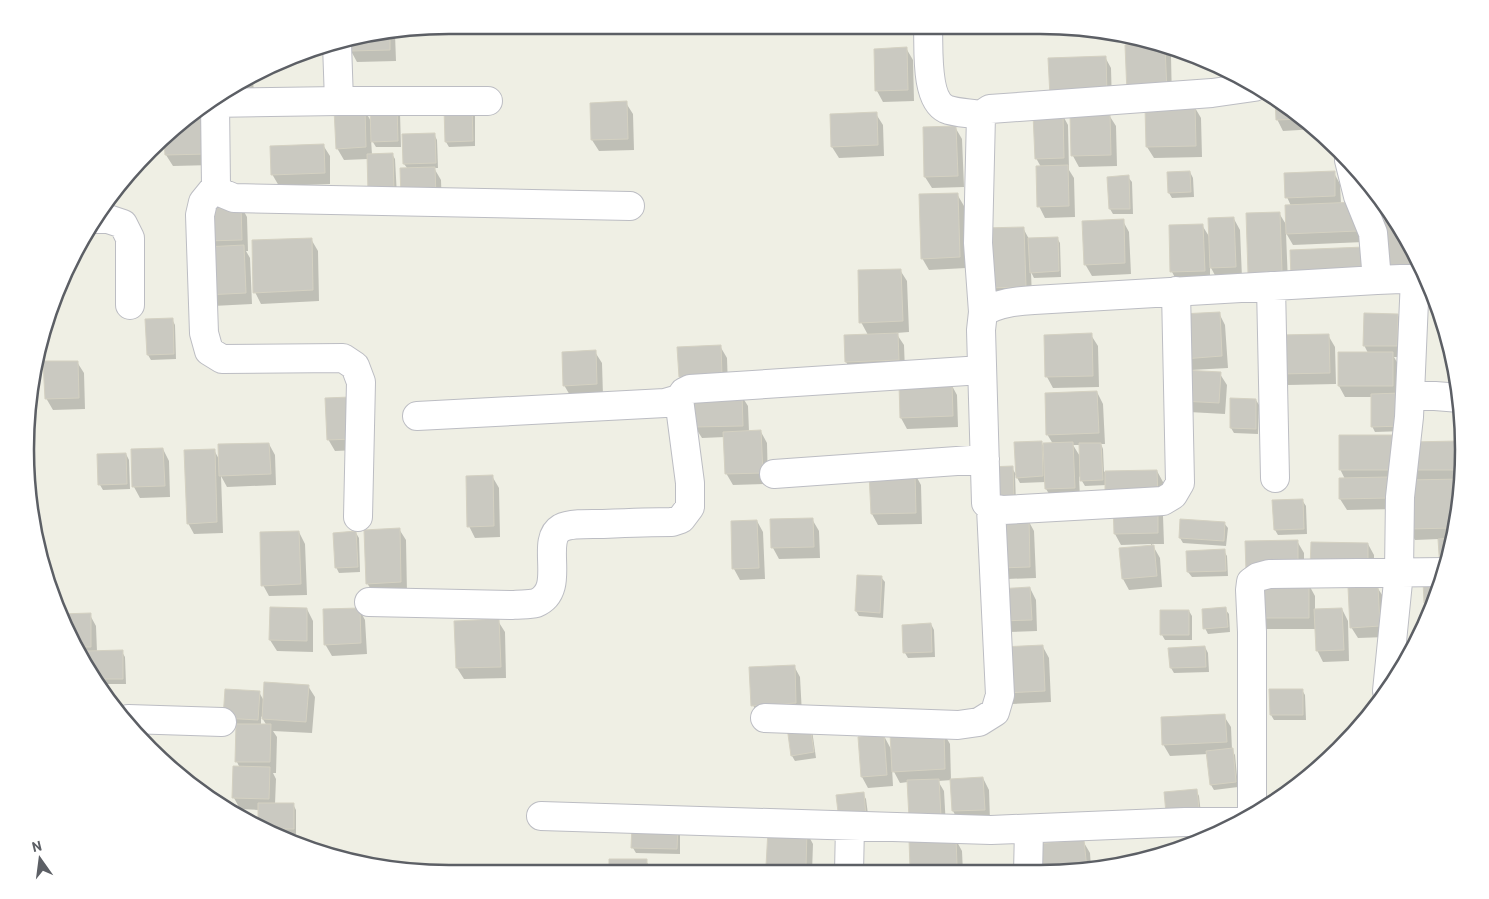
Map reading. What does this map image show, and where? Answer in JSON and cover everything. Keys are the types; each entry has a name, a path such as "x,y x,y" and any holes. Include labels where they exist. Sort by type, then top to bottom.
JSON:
{"street":[{"path":"928,34 930,86 936,101 946,109 982,115 990,109 1245,88"},
{"path":"337,49 339,101"},
{"path":"221,103 488,101"},
{"path":"212,109 216,186 222,193 234,198 630,206"},
{"path":"982,115 978,243 983,312 981,330 986,503 991,508 1003,510 1163,500 1174,495 1180,483 1176,292"},
{"path":"1353,176 1358,196 1373,232 1377,280"},
{"path":"216,186 203,202 200,214 204,333 209,351 222,359 343,358 355,366 361,382 358,517"},
{"path":"105,218 123,224 130,238 130,305"},
{"path":"983,312 1010,302 1418,278"},
{"path":"1389,674 1399,572 1400,497 1409,417 1420,281"},
{"path":"1271,286 1275,478"},
{"path":"417,416 665,403 679,399 690,388 982,370"},
{"path":"1410,394 1452,397"},
{"path":"369,602 513,605 535,603 545,598 552,586 554,536 561,528 578,524 672,522 681,519 690,507 690,483 679,399"},
{"path":"774,474 985,459"},
{"path":"764,718 958,725 979,722 995,712 1000,695 991,508"},
{"path":"1252,807 1252,632 1250,590 1252,582 1258,577 1270,574 1436,572"},
{"path":"133,719 222,722"},
{"path":"541,816 991,830 1223,822"},
{"path":"849,865 850,826"},
{"path":"1028,865 1029,829"}],"building":[{"path":"390,38 390,50 350,51 349,46"},
{"path":"1125,45 1133,45 1165,54 1167,91 1127,93"},
{"path":"907,47 908,90 875,91 874,49"},
{"path":"1106,56 1107,94 1050,96 1048,58"},
{"path":"627,101 628,139 591,140 590,103"},
{"path":"1195,105 1196,146 1146,147 1145,107"},
{"path":"397,106 398,141 371,142 370,107"},
{"path":"472,106 473,141 445,142 444,108"},
{"path":"365,108 366,147 336,149 334,109"},
{"path":"1275,108 1292,119 1276,120"},
{"path":"877,112 878,145 831,147 830,114"},
{"path":"206,113 208,154 165,155 164,148"},
{"path":"1063,113 1064,158 1035,159 1033,114"},
{"path":"1110,114 1111,155 1071,156 1070,115"},
{"path":"956,126 958,176 924,177 923,127"},
{"path":"435,133 436,163 403,164 402,134"},
{"path":"324,144 325,173 271,175 270,146"},
{"path":"393,153 394,191 368,192 367,154"},
{"path":"1068,165 1069,206 1037,207 1036,166"},
{"path":"435,167 436,197 401,199 400,168"},
{"path":"1190,171 1191,192 1168,193 1167,172"},
{"path":"1335,171 1335,196 1285,198 1284,173"},
{"path":"1129,175 1130,209 1109,209 1107,177"},
{"path":"958,193 960,257 921,259 919,194"},
{"path":"1357,202 1358,231 1286,234 1285,205"},
{"path":"241,205 242,240 206,241 205,206"},
{"path":"1280,212 1282,272 1248,273 1246,213"},
{"path":"1234,217 1236,267 1210,268 1208,218"},
{"path":"1124,219 1125,263 1084,265 1082,221"},
{"path":"1381,221 1386,221 1411,264 1382,266"},
{"path":"1203,224 1205,271 1170,272 1169,225"},
{"path":"1024,227 1026,287 984,288 982,228"},
{"path":"1058,237 1059,271 1030,273 1028,238"},
{"path":"312,238 313,290 253,293 252,240"},
{"path":"244,245 246,293 205,295 204,247"},
{"path":"1364,247 1365,276 1291,279 1290,250"},
{"path":"901,269 903,321 859,323 858,270"},
{"path":"1220,312 1222,356 1183,359 1181,314"},
{"path":"1364,313 1398,314 1397,346 1363,346"},
{"path":"173,318 174,354 147,355 145,319"},
{"path":"898,333 899,360 845,362 844,335"},
{"path":"1092,333 1093,376 1045,377 1044,335"},
{"path":"1329,334 1330,373 1280,374 1279,335"},
{"path":"721,345 722,376 679,377 677,347"},
{"path":"596,350 597,384 563,386 562,352"},
{"path":"1338,352 1393,352 1393,386 1338,386"},
{"path":"44,361 78,361 79,398 45,399"},
{"path":"1183,370 1221,372 1219,403 1181,401"},
{"path":"952,383 953,416 900,418 899,384"},
{"path":"1097,391 1099,433 1046,435 1045,393"},
{"path":"1401,393 1402,426 1371,427 1371,394"},
{"path":"742,394 743,426 694,427 693,396"},
{"path":"351,397 353,439 327,440 325,398"},
{"path":"1230,398 1256,399 1256,429 1230,428"},
{"path":"761,430 763,473 725,474 723,432"},
{"path":"1339,435 1392,435 1392,470 1339,470"},
{"path":"1042,441 1043,476 1016,478 1014,442"},
{"path":"1455,441 1454,470 1410,470 1410,442"},
{"path":"1073,442 1075,488 1045,489 1043,443"},
{"path":"269,443 271,474 219,476 218,444"},
{"path":"1079,443 1101,443 1103,480 1080,481"},
{"path":"163,448 165,486 132,487 131,449"},
{"path":"215,449 217,522 187,524 184,450"},
{"path":"126,453 127,484 98,485 97,454"},
{"path":"1013,466 1014,500 988,501 988,467"},
{"path":"1157,470 1158,498 1105,499 1105,471"},
{"path":"915,473 916,513 871,514 869,474"},
{"path":"493,475 494,526 467,527 466,476"},
{"path":"1389,477 1390,498 1339,499 1339,478"},
{"path":"1454,479 1448,528 1407,529 1407,480"},
{"path":"1303,499 1304,529 1274,530 1272,500"},
{"path":"1158,504 1158,533 1114,534 1113,505"},
{"path":"813,518 814,547 771,548 770,519"},
{"path":"1029,518 1030,567 999,568 997,519"},
{"path":"1180,519 1225,522 1224,541 1179,538"},
{"path":"757,520 759,568 732,569 731,521"},
{"path":"400,528 401,582 366,584 364,530"},
{"path":"299,531 301,584 261,586 260,532"},
{"path":"356,531 358,567 335,568 333,533"},
{"path":"1438,539 1445,539 1440,562"},
{"path":"1298,540 1298,569 1246,571 1245,541"},
{"path":"1311,542 1368,543 1368,570 1310,568"},
{"path":"1154,545 1157,576 1122,579 1119,548"},
{"path":"1225,549 1226,571 1187,572 1186,551"},
{"path":"857,575 882,576 880,613 855,611"},
{"path":"1434,579 1426,603 1424,603 1423,580"},
{"path":"1256,584 1309,584 1309,618 1257,618"},
{"path":"1378,586 1380,626 1350,628 1348,587"},
{"path":"1030,587 1032,620 999,621 998,589"},
{"path":"270,607 307,608 307,641 269,640"},
{"path":"1226,607 1228,627 1203,629 1202,609"},
{"path":"360,608 361,643 324,645 323,609"},
{"path":"1342,608 1344,650 1316,651 1314,609"},
{"path":"1160,610 1189,610 1189,635 1160,635"},
{"path":"91,613 91,647 84,647 67,614"},
{"path":"499,619 501,667 456,668 454,621"},
{"path":"931,623 932,652 903,653 902,625"},
{"path":"1043,645 1045,691 1005,693 1002,647"},
{"path":"1205,646 1206,667 1170,668 1168,648"},
{"path":"123,650 123,679 103,679 87,651"},
{"path":"795,665 796,703 751,706 749,667"},
{"path":"264,682 309,685 306,722 262,719"},
{"path":"225,689 260,691 258,720 223,718"},
{"path":"1269,689 1303,689 1303,715 1270,715"},
{"path":"1225,714 1227,742 1162,745 1161,717"},
{"path":"236,724 271,724 270,762 235,762"},
{"path":"810,724 814,752 791,756 787,727"},
{"path":"944,731 945,769 892,772 890,733"},
{"path":"884,735 887,775 861,777 858,737"},
{"path":"1233,748 1236,782 1210,785 1206,751"},
{"path":"233,766 270,767 269,799 232,798"},
{"path":"983,777 985,810 952,811 950,779"},
{"path":"939,779 941,816 909,818 907,780"},
{"path":"1197,789 1199,809 1166,813 1164,792"},
{"path":"864,792 866,817 839,820 836,795"},
{"path":"258,803 294,803 294,829 280,829 258,818"},
{"path":"632,826 678,827 677,849 631,848"},
{"path":"768,830 807,831 806,865 766,865"},
{"path":"956,838 957,865 910,865 909,840"},
{"path":"1084,840 1086,863 1036,865 1034,844"},
{"path":"609,859 647,859 647,865 609,865"}]}
